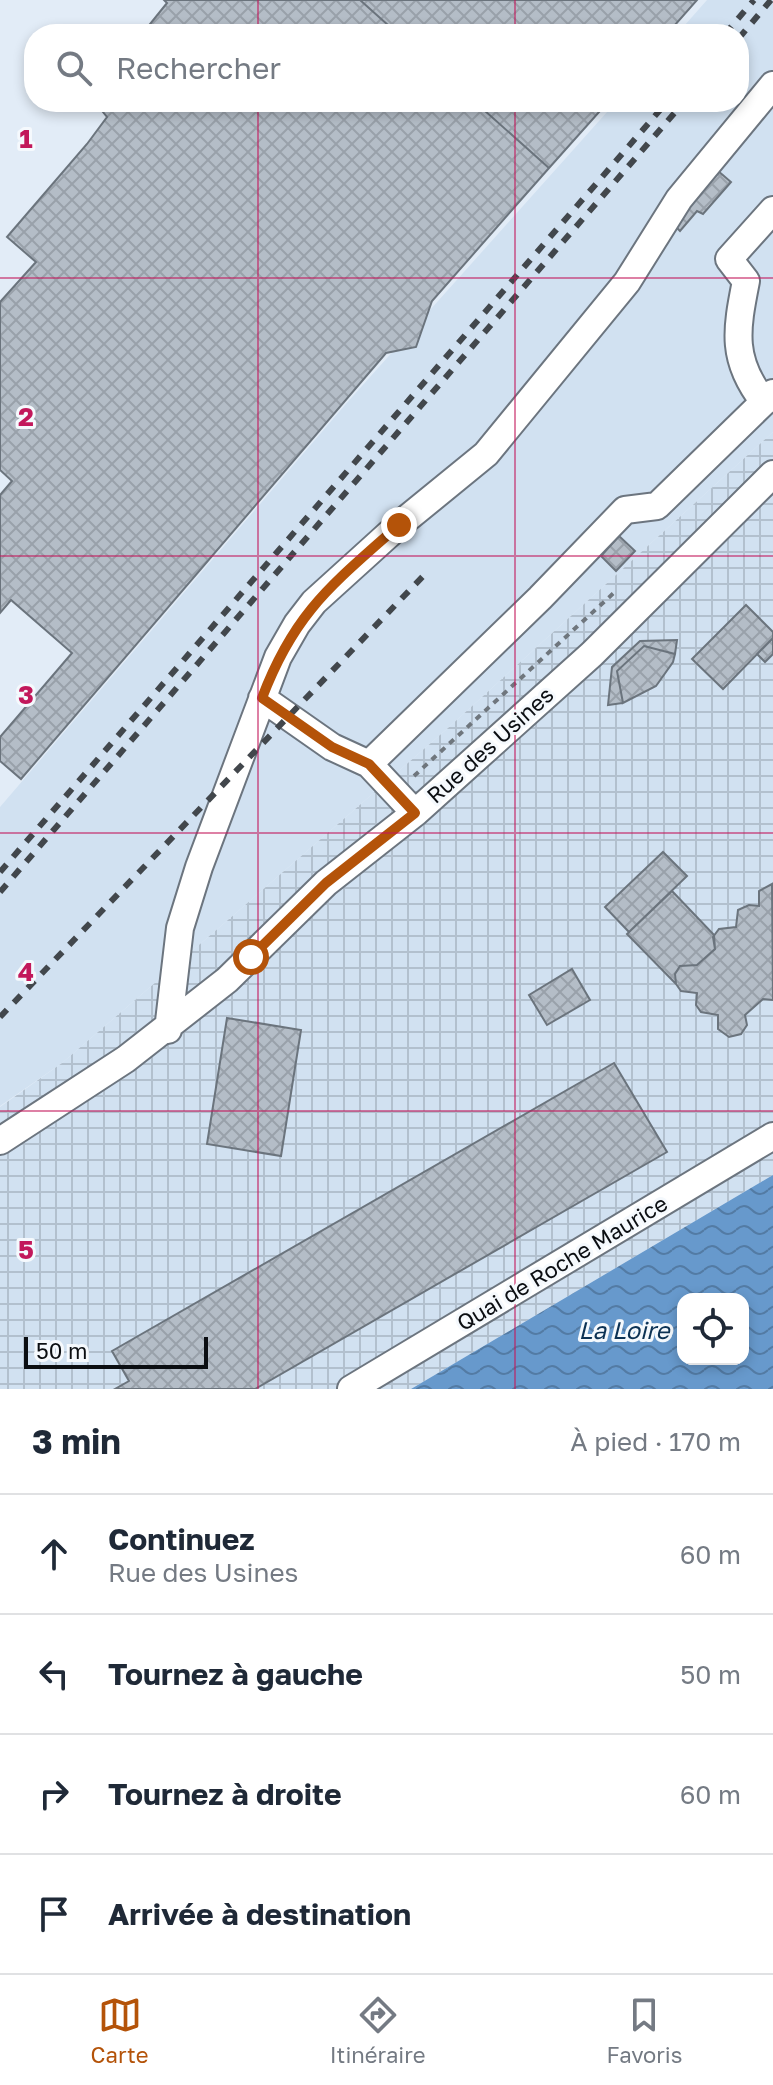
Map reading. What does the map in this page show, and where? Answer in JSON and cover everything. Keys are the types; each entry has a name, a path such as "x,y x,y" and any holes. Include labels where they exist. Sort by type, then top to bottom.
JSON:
{"street":[{"path":"168,1030 180,928 225,793 278,657 314,602 399,525 486,454 627,282 679,199 773,85"},
{"path":"369,764 540,598 625,510 657,506 768,397 744,371 737,342 746,281 729,259 773,210"},
{"name":"Rue des Usines","path":"0,1141 168,1030 227,980 406,803 592,654 773,474"},
{"path":"262,698 332,747 369,764 406,803"},
{"name":"Quai de Roche Maurice","path":"351,1389 773,1136"}],"path":[{"path":"406,803 621,586"}],"shaded area":[{"path":"707,0 773,0 773,432 448,728 236,913 62,1063 0,1106 0,807 345,405 607,112 749,112 749,24 686,24"},
{"path":"773,432 773,1175 411,1389 0,1389 0,1107 62,1063 448,728"}],"water":[{"name":"La Loire","path":"773,1175 773,1389 411,1389"}],"building":[{"path":"164,0 360,0 387,24 150,24 167,3"},
{"path":"360,0 697,0 676,24 387,24"},
{"path":"103,112 486,112 549,168 432,301 416,347 386,353 21,779 0,761 0,737 72,653 11,600 0,613 0,495 12,481 0,470 0,302 36,262 7,237 107,117"},
{"path":"486,112 599,112 549,168"},
{"path":"710,164 731,182 703,214 697,211 680,231 668,219"},
{"path":"619,536 635,551 616,571 601,556"},
{"path":"746,605 773,632 773,638 723,689 692,659"},
{"path":"773,638 773,654 765,662 757,654"},
{"path":"677,640 675,654 644,646 617,671 623,703 608,705 612,667 640,641"},
{"path":"644,646 675,654 673,662 656,686 623,703 617,671"},
{"path":"663,852 687,876 629,932 605,907"},
{"path":"772,884 773,1000 763,999 745,1015 747,1025 741,1034 729,1037 718,1029 718,1015 701,1012 696,1005 697,993 681,991 675,974 680,966 697,965 715,949 713,937 719,929 736,927 738,910 749,905 759,906 759,891"},
{"path":"672,891 714,935 715,949 697,965 680,966 675,974 676,984 627,934"},
{"path":"572,969 590,1000 547,1025 529,995"},
{"path":"227,1018 301,1030 281,1156 207,1144"},
{"path":"614,1063 667,1152 255,1389 115,1389 129,1381 112,1351"}],"railway":[{"path":"734,24 754,0"},
{"path":"749,26 771,0"},
{"path":"0,872 658,112"},
{"path":"0,892 675,112"},
{"path":"0,1017 429,570"}],"route":[{"path":"251,957 326,883 415,813 369,764 332,747 262,698 278,657 314,602 399,525"}]}
